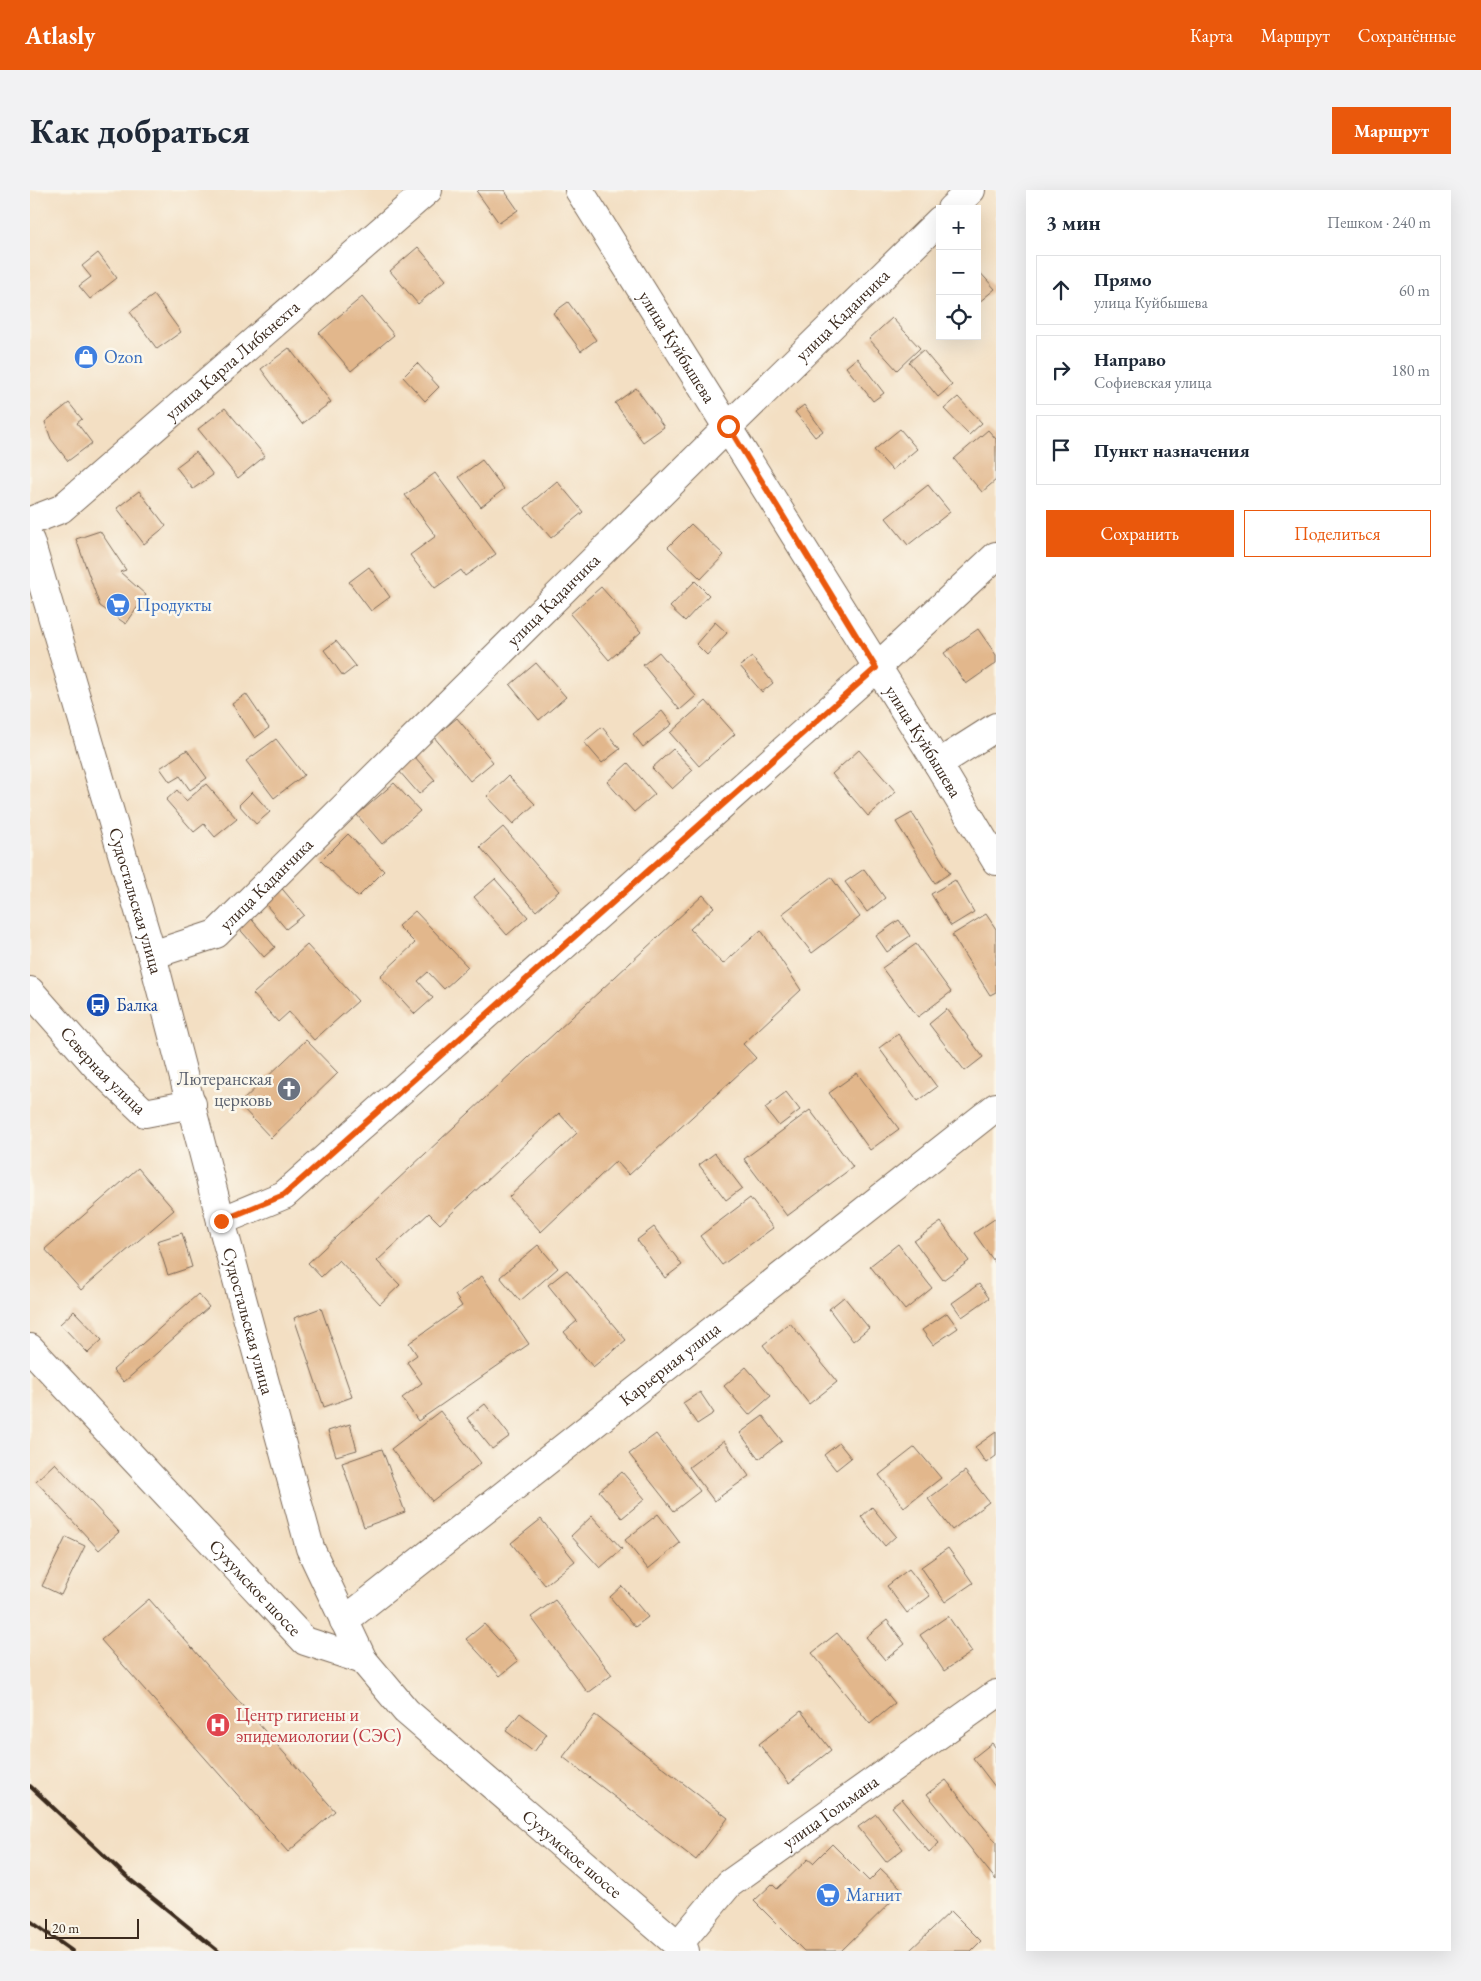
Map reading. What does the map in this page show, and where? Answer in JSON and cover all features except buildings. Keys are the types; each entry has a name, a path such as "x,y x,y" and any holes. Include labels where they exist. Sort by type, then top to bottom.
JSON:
{"main road":[{"name":"улица Карла Либкнехта","path":"30,521 60,510 428,190"},
{"name":"улица Куйбышева","path":"579,190 728,426 996,861"},
{"path":"955,205 971,190"},
{"name":"улица Каданчика","path":"152,955 216,934 728,426 936,224"},
{"name":"Судостальская улица","path":"30,541 152,955 221,1221 310,1548 363,1660"},
{"path":"221,1221 284,1195 876,668 996,556"},
{"path":"938,764 996,727"},
{"name":"Северная улица","path":"30,991 98,1068 145,1113 192,1104"},
{"name":"Карьерная улица","path":"344,1621 996,1107"},
{"name":"Сухумское шоссе","path":"30,1348 305,1641 363,1660 406,1711 681,1948"},
{"name":"улица Гольмана","path":"681,1948 729,1884 996,1694"}],"railway":[{"path":"30,1786 127,1877 218,1951"},
{"path":"30,1921 72,1951"}],"place":[{"name":"Ozon","path":"86,357"},
{"name":"Продукты","path":"118,605"},
{"name":"Балка","path":"98,1005"},
{"name":"Лютеранская церковь","path":"289,1089"},
{"name":"Центр гигиены и эпидемиологии (СЭС)","path":"218,1725"},
{"name":"Магнит","path":"828,1895"}],"route":[{"path":"221,1221 284,1195 876,668 728,426"}]}
